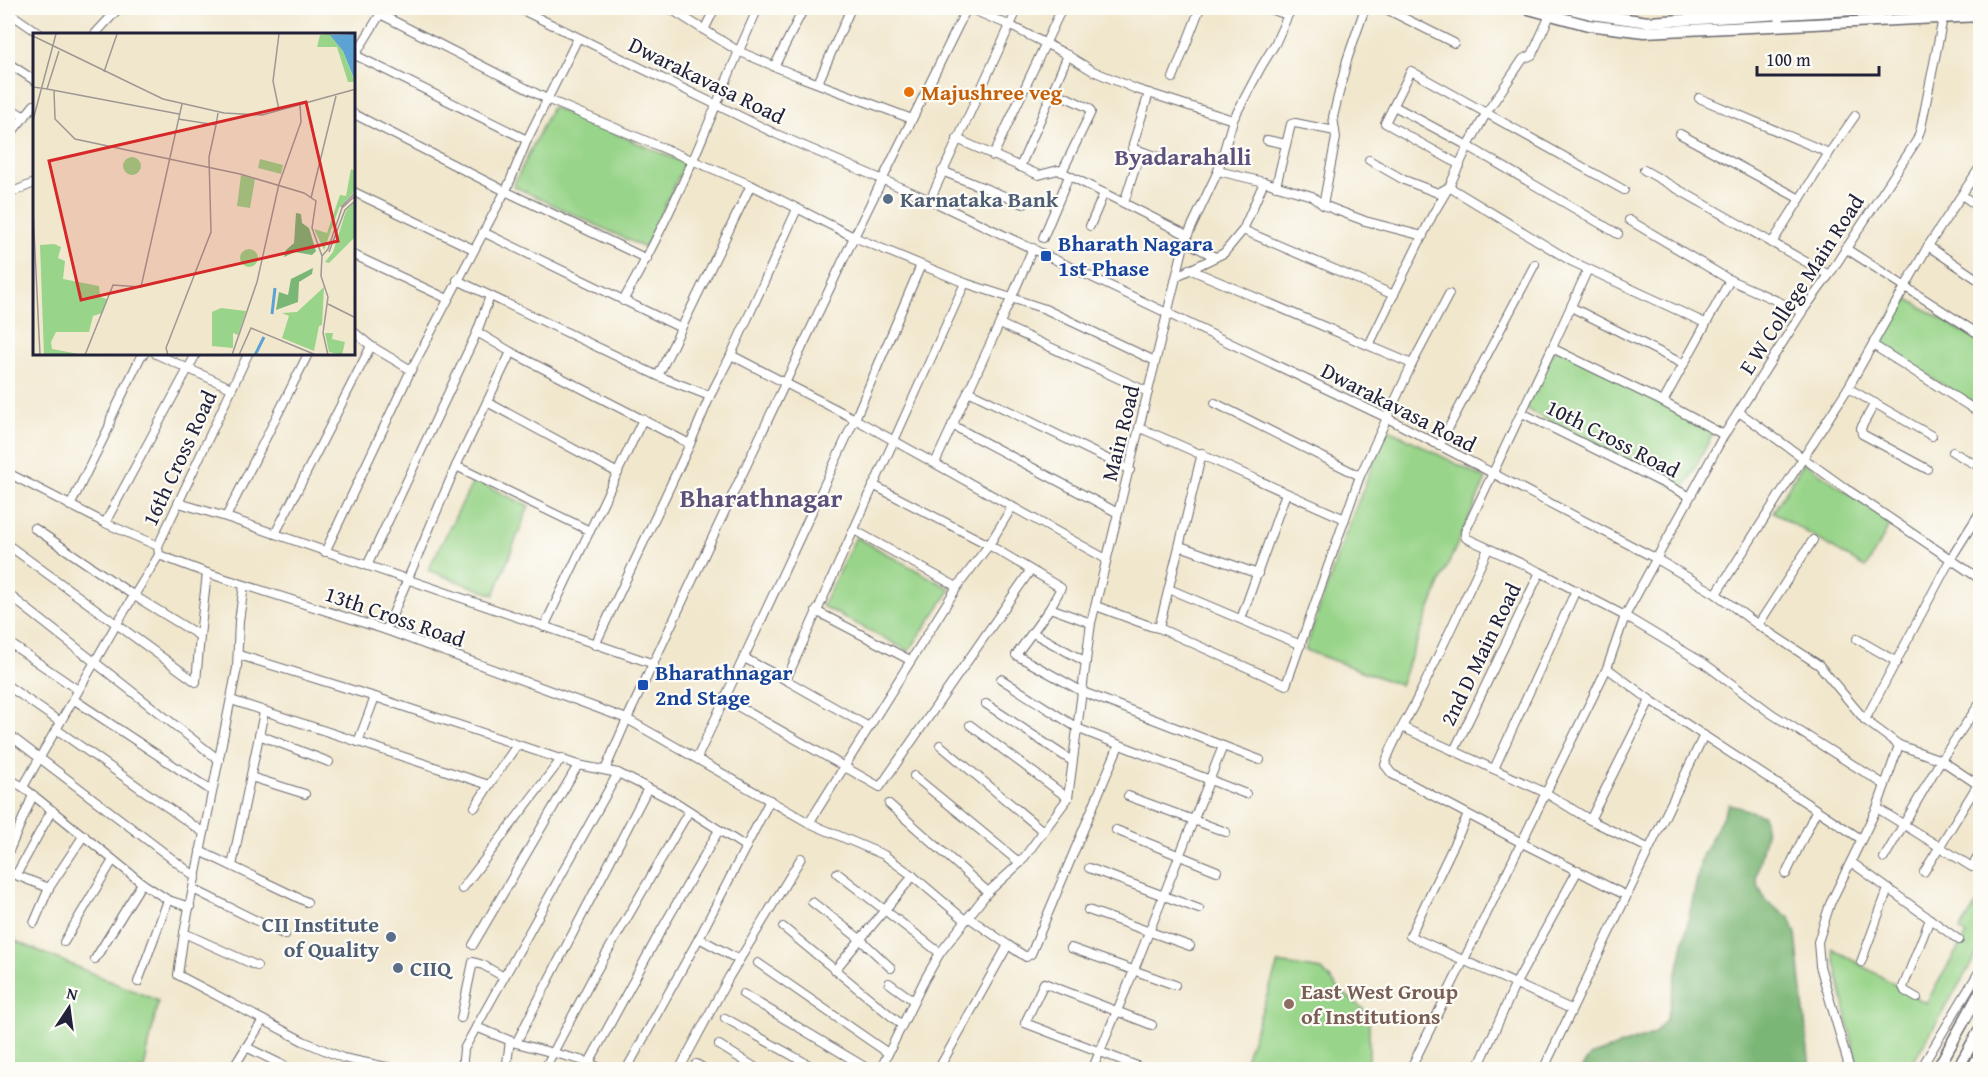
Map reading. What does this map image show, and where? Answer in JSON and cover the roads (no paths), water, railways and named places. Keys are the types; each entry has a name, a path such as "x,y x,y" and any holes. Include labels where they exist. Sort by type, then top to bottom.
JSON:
{"main road":[{"path":"1525,8 1588,24 1633,32 1779,26 1945,13 1980,16"},
{"path":"1568,8 1591,14 1648,22 1781,11 1887,8"},
{"path":"1937,1070 1980,992"},
{"path":"1957,1070 1980,1029"}],"street":[{"path":"96,33 119,8"},
{"name":"Dwarakavasa Road","path":"518,8 776,134 930,200 1386,418 1655,558 1716,594 1819,665 1865,720 1899,745 1941,760 1979,785"},
{"path":"669,8 738,51 912,119"},
{"path":"704,30 715,8"},
{"path":"623,301 647,259 693,161 758,8"},
{"path":"774,67 804,8"},
{"path":"818,83 851,8"},
{"path":"605,771 627,719 854,237 967,8 1010,25 1093,71 1149,93 1233,120"},
{"path":"930,200 1018,8"},
{"path":"993,156 1062,8"},
{"path":"1173,78 1200,8"},
{"path":"1266,8 1290,11"},
{"path":"1323,205 1336,138 1333,117 1365,8"},
{"path":"1384,8 1454,43"},
{"path":"356,54 382,11 549,100 751,185 854,237 965,283 1045,309 1155,361"},
{"name":"Main Road","path":"1068,798 1072,761 1079,729 1091,623 1186,238 1218,171 1233,120 1275,44 1290,11"},
{"path":"1779,26 1781,11"},
{"path":"8,12 39,33"},
{"name":"E W College Main Road","path":"1410,1070 1607,668 1625,616 1655,558 1724,435 1802,312 1917,141 1945,13"},
{"path":"1369,345 1468,146 1487,112 1523,59 1532,55 1550,15"},
{"path":"325,552 411,370 505,191 527,140 578,38"},
{"path":"356,56 527,140"},
{"path":"1020,167 1068,56"},
{"path":"8,63 33,79"},
{"path":"1460,165 1385,123 1411,71 1624,190"},
{"path":"1042,238 1090,112 1089,108 1053,91"},
{"path":"1124,203 1137,162 1132,148 1149,93"},
{"path":"1699,98 1829,153"},
{"path":"8,136 33,106"},
{"path":"1394,106 1468,146 1618,234"},
{"path":"8,107 25,117"},
{"path":"356,115 505,191 647,259"},
{"path":"1772,243 1855,116"},
{"path":"1276,186 1292,123 1335,131"},
{"path":"1680,134 1800,199"},
{"path":"957,139 1039,175 1058,170 1124,203 1215,257"},
{"path":"1267,140 1286,144"},
{"path":"1132,148 1171,161"},
{"path":"1369,160 1404,180 1438,193 1449,187"},
{"path":"1644,170 1829,275"},
{"path":"1716,594 1848,388 1928,246 1978,170"},
{"path":"942,171 1024,204"},
{"path":"1218,171 1312,196 1323,205 1365,221 1423,236"},
{"path":"1178,276 1224,253 1243,230 1264,182"},
{"path":"8,194 33,183"},
{"path":"658,376 751,185"},
{"path":"1449,187 1587,269 1705,323"},
{"path":"356,193 473,249"},
{"path":"1090,226 1104,193"},
{"path":"1962,195 1980,208"},
{"path":"595,645 797,209"},
{"path":"1629,220 1730,280 1802,312"},
{"path":"1243,230 1394,295"},
{"path":"483,232 681,328"},
{"path":"1928,246 1980,281"},
{"path":"935,463 1033,248"},
{"path":"1845,248 1980,335"},
{"path":"356,256 448,299"},
{"path":"1439,446 1535,264"},
{"path":"697,759 855,419 921,265"},
{"path":"1189,269 1412,364"},
{"path":"1587,269 1465,532 1466,538 1625,616 1705,664 1772,714 1885,785"},
{"path":"457,280 658,376 710,396"},
{"path":"1663,402 1730,280"},
{"path":"786,680 965,283"},
{"path":"1096,606 1159,628 1286,685 1360,476 1412,364 1449,294"},
{"path":"367,566 477,332 490,296"},
{"path":"1571,307 1683,364"},
{"path":"1000,324 1148,392"},
{"path":"477,332 511,352 690,444"},
{"path":"356,334 371,346 411,370"},
{"path":"1873,345 1980,413"},
{"path":"275,534 371,346"},
{"path":"1552,348 1663,402 1724,435"},
{"path":"386,630 456,466 511,352"},
{"path":"731,355 855,419 1106,559"},
{"path":"70,506 141,356"},
{"path":"161,356 231,388"},
{"path":"105,523 195,356"},
{"name":"16th Cross Road","path":"22,787 159,551 247,356"},
{"path":"226,517 307,356"},
{"path":"1848,388 1932,435"},
{"path":"968,391 1130,470"},
{"path":"486,402 618,473"},
{"path":"1215,403 1360,476"},
{"path":"1875,404 1862,428 1862,434 1927,469"},
{"path":"1739,412 1980,579"},
{"name":"10th Cross Road","path":"1522,413 1689,496"},
{"path":"544,627 643,419"},
{"path":"952,425 1118,513"},
{"path":"1140,428 1202,453 1346,519"},
{"path":"1953,452 1980,466"},
{"path":"1159,628 1202,453"},
{"path":"456,466 590,531"},
{"name":"13th Cross Road","path":"8,472 70,506 207,573 386,630 627,719 809,823 875,850 913,876 966,919 1026,957 1031,954 1119,745"},
{"path":"873,485 989,545 1061,588 1050,608 1016,655 1083,692 1260,760"},
{"path":"1241,619 1286,493"},
{"path":"179,503 226,517 654,664"},
{"path":"809,823 910,660 957,587 989,545 1012,507"},
{"path":"1865,720 1950,560 1980,512"},
{"path":"34,528 133,595 200,636"},
{"path":"854,530 957,587"},
{"path":"1758,625 1813,540"},
{"path":"8,545 196,682 207,573"},
{"path":"1180,546 1258,574"},
{"path":"1488,549 1385,765 1392,774 1625,895"},
{"path":"725,699 880,787 1030,571"},
{"name":"2nd D Main Road","path":"1454,751 1539,572"},
{"path":"244,585 239,621 239,655 184,933 178,975 303,1041 343,1058 401,1070"},
{"path":"1170,589 1301,645"},
{"path":"1494,769 1576,590"},
{"path":"8,594 219,760"},
{"path":"1050,608 1091,623"},
{"path":"816,611 910,660"},
{"path":"1033,633 1086,662"},
{"path":"1857,639 1897,662"},
{"path":"8,642 78,690"},
{"path":"239,655 375,697 578,765 618,772 689,811 746,847"},
{"path":"744,658 869,727"},
{"path":"1607,668 1650,700 1815,811 1861,839"},
{"path":"1001,679 1079,729 1246,794"},
{"path":"8,686 204,833"},
{"path":"358,742 375,697"},
{"path":"73,699 212,791"},
{"path":"231,700 489,785"},
{"path":"1590,820 1650,700"},
{"path":"1884,858 1941,760 1980,702"},
{"path":"986,704 1072,761"},
{"path":"232,866 264,712"},
{"path":"880,1070 940,953 988,892 1020,863 1068,798 970,725"},
{"path":"1404,728 1546,793 1590,820 1648,848"},
{"path":"8,734 196,877"},
{"path":"259,735 329,762"},
{"path":"1543,1070 1625,895 1704,735"},
{"path":"940,744 1043,831"},
{"path":"475,807 517,745"},
{"path":"1850,1070 1820,966 1818,942 1830,904 1877,808 1899,745"},
{"path":"1092,1070 1135,969 1222,746"},
{"path":"462,889 562,758"},
{"path":"473,945 578,765"},
{"path":"462,1070 464,1049 618,772"},
{"path":"914,776 1020,863"},
{"path":"251,777 305,794"},
{"path":"8,778 33,795 142,883 168,900 190,907"},
{"path":"1924,872 1979,785"},
{"path":"506,1070 513,1042 648,788"},
{"path":"8,853 33,795"},
{"path":"1128,796 1226,832"},
{"path":"626,1070 699,938 770,800"},
{"path":"889,804 988,892"},
{"path":"1877,808 1972,867 1980,853"},
{"path":"49,888 12,873 52,810"},
{"path":"544,1070 594,975 689,811"},
{"path":"1786,874 1815,811"},
{"path":"1468,815 1410,936 1571,1009"},
{"path":"587,1066 719,830"},
{"path":"1116,830 1216,871"},
{"path":"34,923 49,888 84,835"},
{"path":"200,851 307,902"},
{"path":"679,1070 740,960 801,858"},
{"path":"64,942 113,860"},
{"path":"1851,862 1959,940"},
{"path":"1089,868 1199,909"},
{"path":"1477,1070 1516,983 1578,870"},
{"path":"837,873 940,953"},
{"path":"835,970 913,876"},
{"path":"95,959 142,883"},
{"path":"193,889 285,935"},
{"path":"1861,962 1888,889"},
{"path":"138,982 168,900"},
{"path":"812,902 860,939 891,968"},
{"path":"1088,910 1190,946"},
{"path":"1917,998 1905,991 1903,983 1930,919"},
{"path":"783,927 902,1025"},
{"path":"184,933 257,966"},
{"path":"699,938 740,960"},
{"path":"935,1070 1008,945"},
{"path":"1071,948 1175,985"},
{"path":"461,1018 473,962 504,977"},
{"path":"758,963 888,1053"},
{"path":"1920,1070 1980,970"},
{"path":"889,983 914,1001"},
{"path":"1137,1066 1025,1023 1044,983 1152,1025"},
{"path":"743,994 870,1070"},
{"path":"725,1018 818,1070"},
{"path":"232,1070 263,1020"},
{"path":"476,1027 513,1042 603,1070"},
{"path":"719,1045 759,1070"},
{"path":"246,1047 293,1070"},
{"path":"1971,1070 1980,1052"},
{"path":"696,1064 707,1070"}],"place":[{"name":"Majushree veg","path":"909,92"},
{"name":"Karnataka Bank","path":"888,199"},
{"name":"Bharath Nagara 1st Phase","path":"1046,256"},
{"name":"Bharathnagar 2nd Stage","path":"643,685"},
{"name":"CII Institute of Quality","path":"391,937"},
{"name":"CIIQ","path":"398,968"},
{"name":"East West Group of Institutions","path":"1289,1004"}],"district":[{"name":"Byadarahalli","path":"1183,156"},
{"name":"Bharathnagar","path":"761,497"}]}
